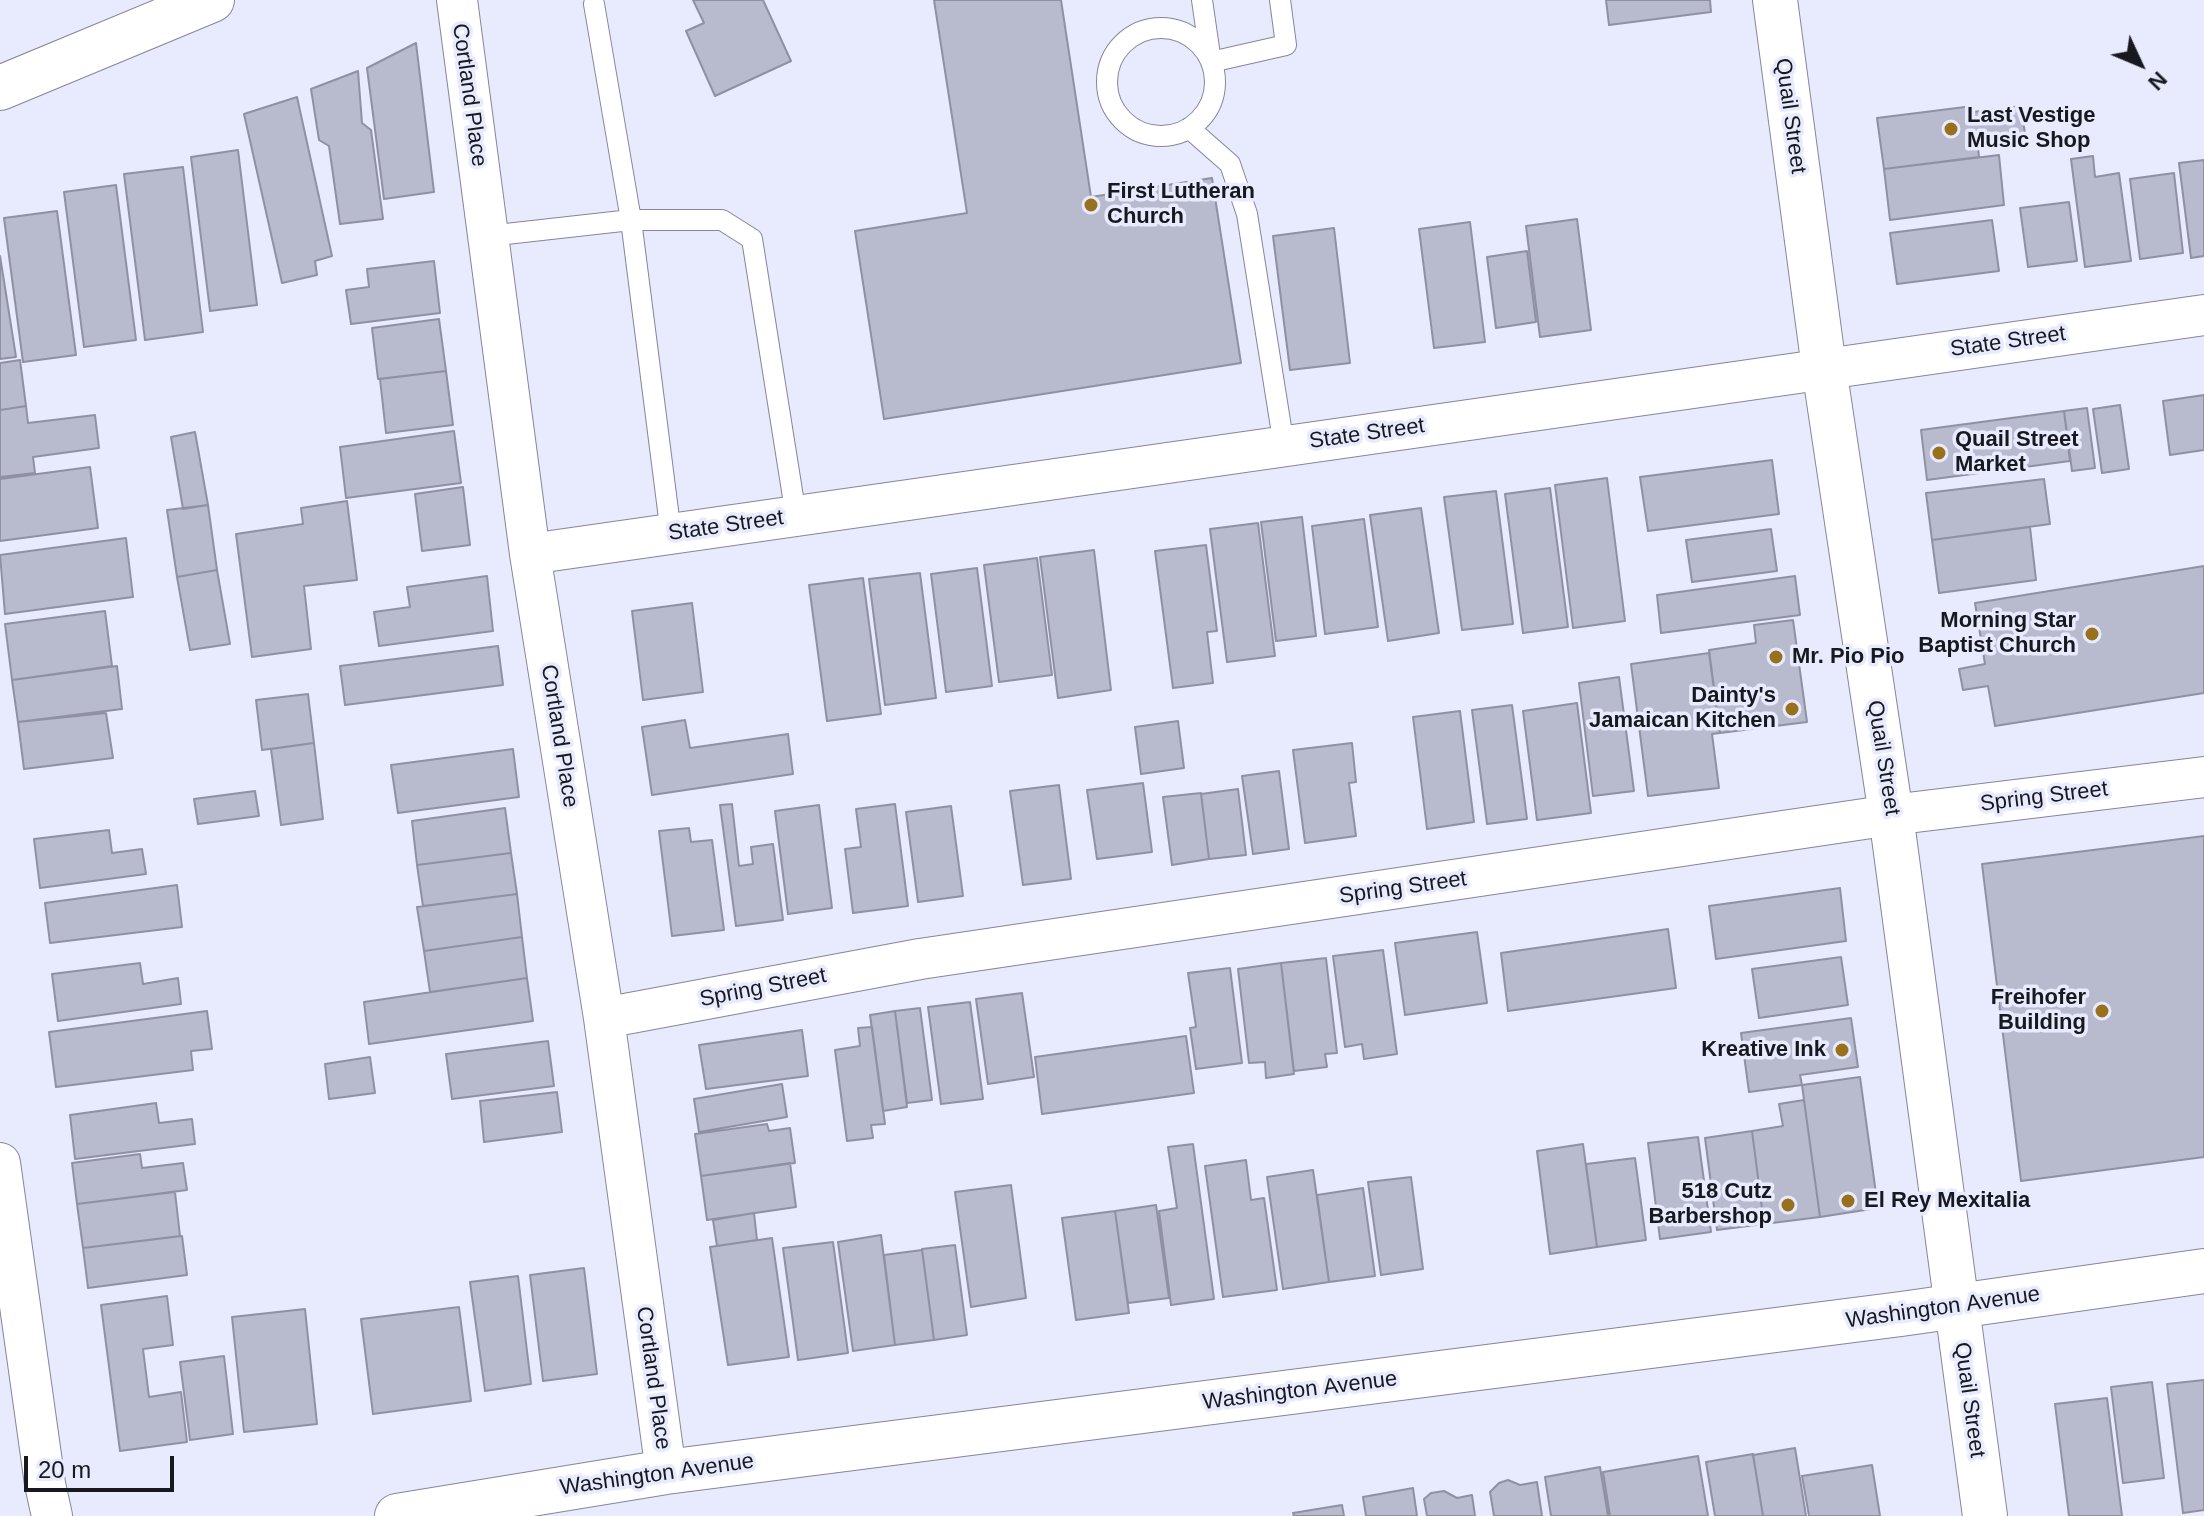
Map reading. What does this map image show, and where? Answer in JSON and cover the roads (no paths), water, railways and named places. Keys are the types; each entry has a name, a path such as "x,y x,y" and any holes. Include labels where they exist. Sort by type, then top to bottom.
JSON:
{"main road":[{"path":"0,88 212,0"},
{"name":"Quail Street","path":"1775,0 1824,368 1891,815 1985,1516"},
{"name":"Washington Avenue","path":"397,1516 666,1472 1955,1306 2204,1271"}],"street":[{"name":"Cortland Place","path":"457,0 530,554 604,1018 666,1472"},
{"name":"State Street","path":"530,554 2204,315"},
{"name":"Spring Street","path":"604,1018 920,959 1891,815 2204,777"},
{"path":"0,1163 52,1516"}],"lane":[{"path":"1202,0 1215,81 1212,99 1204,115 1189,128 1163,136 1136,131 1121,119 1110,103 1106,85 1108,68 1126,40 1141,31 1158,27 1175,29 1203,47 1211,62"},
{"path":"1211,62 1286,45 1280,0"},
{"path":"594,4 631,220 671,534"},
{"path":"1189,128 1230,164 1247,214 1284,446"},
{"path":"488,236 631,220 722,220 752,239 796,516"}],"place":[{"name":"Last Vestige Music Shop","path":"1951,129"},
{"name":"First Lutheran Church","path":"1091,205"},
{"name":"Quail Street Market","path":"1939,453"},
{"name":"Morning Star Baptist Church","path":"2092,634"},
{"name":"Mr. Pio Pio","path":"1776,657"},
{"name":"Dainty's Jamaican Kitchen","path":"1792,709"},
{"name":"Freihofer Building","path":"2102,1011"},
{"name":"Kreative Ink","path":"1842,1050"},
{"name":"El Rey Mexitalia","path":"1848,1201"},
{"name":"518 Cutz Barbershop","path":"1788,1205"}]}
